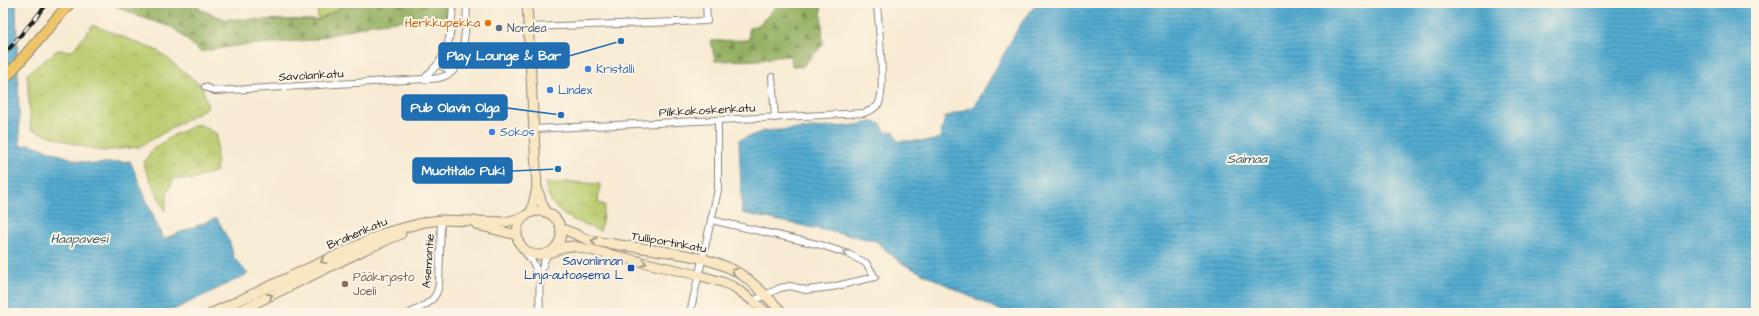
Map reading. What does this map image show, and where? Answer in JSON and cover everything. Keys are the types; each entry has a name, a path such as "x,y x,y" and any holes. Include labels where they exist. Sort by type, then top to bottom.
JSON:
{"highway":[{"path":"3,81 70,3"}],"main road":[{"path":"527,3 537,188 545,212"},
{"path":"531,212 537,188"},
{"path":"531,212 545,212 556,218 561,229 560,242 550,253 540,256 532,255 521,247 517,230 522,218 531,212"},
{"name":"Brahenkatu","path":"212,313 384,233 425,222 504,222 522,218"},
{"name":"Brahenkatu","path":"235,313 387,239 441,222 480,225 517,235"},
{"name":"Tulliportinkatu","path":"561,229 573,232 580,238 702,259 742,275 783,313"},
{"name":"Tulliportinkatu","path":"550,253 564,247 573,246 698,275 734,287 753,300 767,313"}],"street":[{"path":"422,79 440,61 449,40 453,3"},
{"path":"440,61 442,66 452,72 460,60 468,3"},
{"path":"528,27 707,21 706,3"},
{"name":"Pilkkakoskenkatu","path":"533,129 775,118 864,113 870,111 879,103 882,86 877,3"},
{"name":"Savolankatu","path":"205,87 215,91 438,79 452,72"},
{"path":"772,77 775,118"},
{"path":"690,313 718,190 718,120"},
{"path":"711,220 841,251 866,263 875,276 832,287 806,290 790,286 780,288 753,300"},
{"name":"Asemantie","path":"410,313 428,305 438,292 441,222"},
{"path":"526,252 534,264 540,280"},
{"path":"540,313 541,268 550,253"}],"green space":[{"path":"110,3 196,3 201,10 225,19 318,20 349,3 449,3 447,24 432,17 372,24 312,40 234,46 201,52 172,27 140,17"},
{"path":"317,3 349,3 318,20"},
{"path":"706,3 779,3 776,5 706,6"},
{"path":"780,3 821,3 823,45 802,67 792,66 791,56 779,56 763,60 715,61 711,41 749,40 749,28 758,25"},
{"path":"93,25 158,51 202,86 208,107 139,147 102,151 71,143 31,129 27,74 58,50 72,51"},
{"path":"199,124 217,134 216,171 192,180 174,178 167,193 165,211 143,164 152,150 174,135"},
{"path":"571,182 600,184 598,203 605,205 600,231 564,215 558,210 548,195 545,183"}],"water":[{"name":"Haapavesi","path":"3,3 16,3 20,147 30,144 78,161 95,164 130,161 163,239 217,218 230,243 234,258 248,274 167,313 3,313"},
{"name":"Saimaa","path":"1037,3 1756,3 1756,313 1005,313 901,263 876,241 742,213 739,140 764,131 849,126 872,122 881,124 886,133 894,131 897,141 930,141 940,138 945,117 975,106 1020,25"}],"railway":[{"path":"3,56 48,3"}],"place":[{"name":"Herkkupekka","path":"488,23"},
{"name":"Nordea","path":"499,28"},
{"name":"Play Lounge & Bar","path":"621,41"},
{"name":"Kristalli","path":"588,69"},
{"name":"Lindex","path":"550,90"},
{"name":"Pub Olavin Olga","path":"561,115"},
{"name":"Sokos","path":"492,132"},
{"name":"Muotitalo Puki","path":"558,169"},
{"name":"Savonlinnan Linja-autoasema L","path":"631,268"},
{"name":"Pääkirjasto Joeli","path":"345,284"}]}
